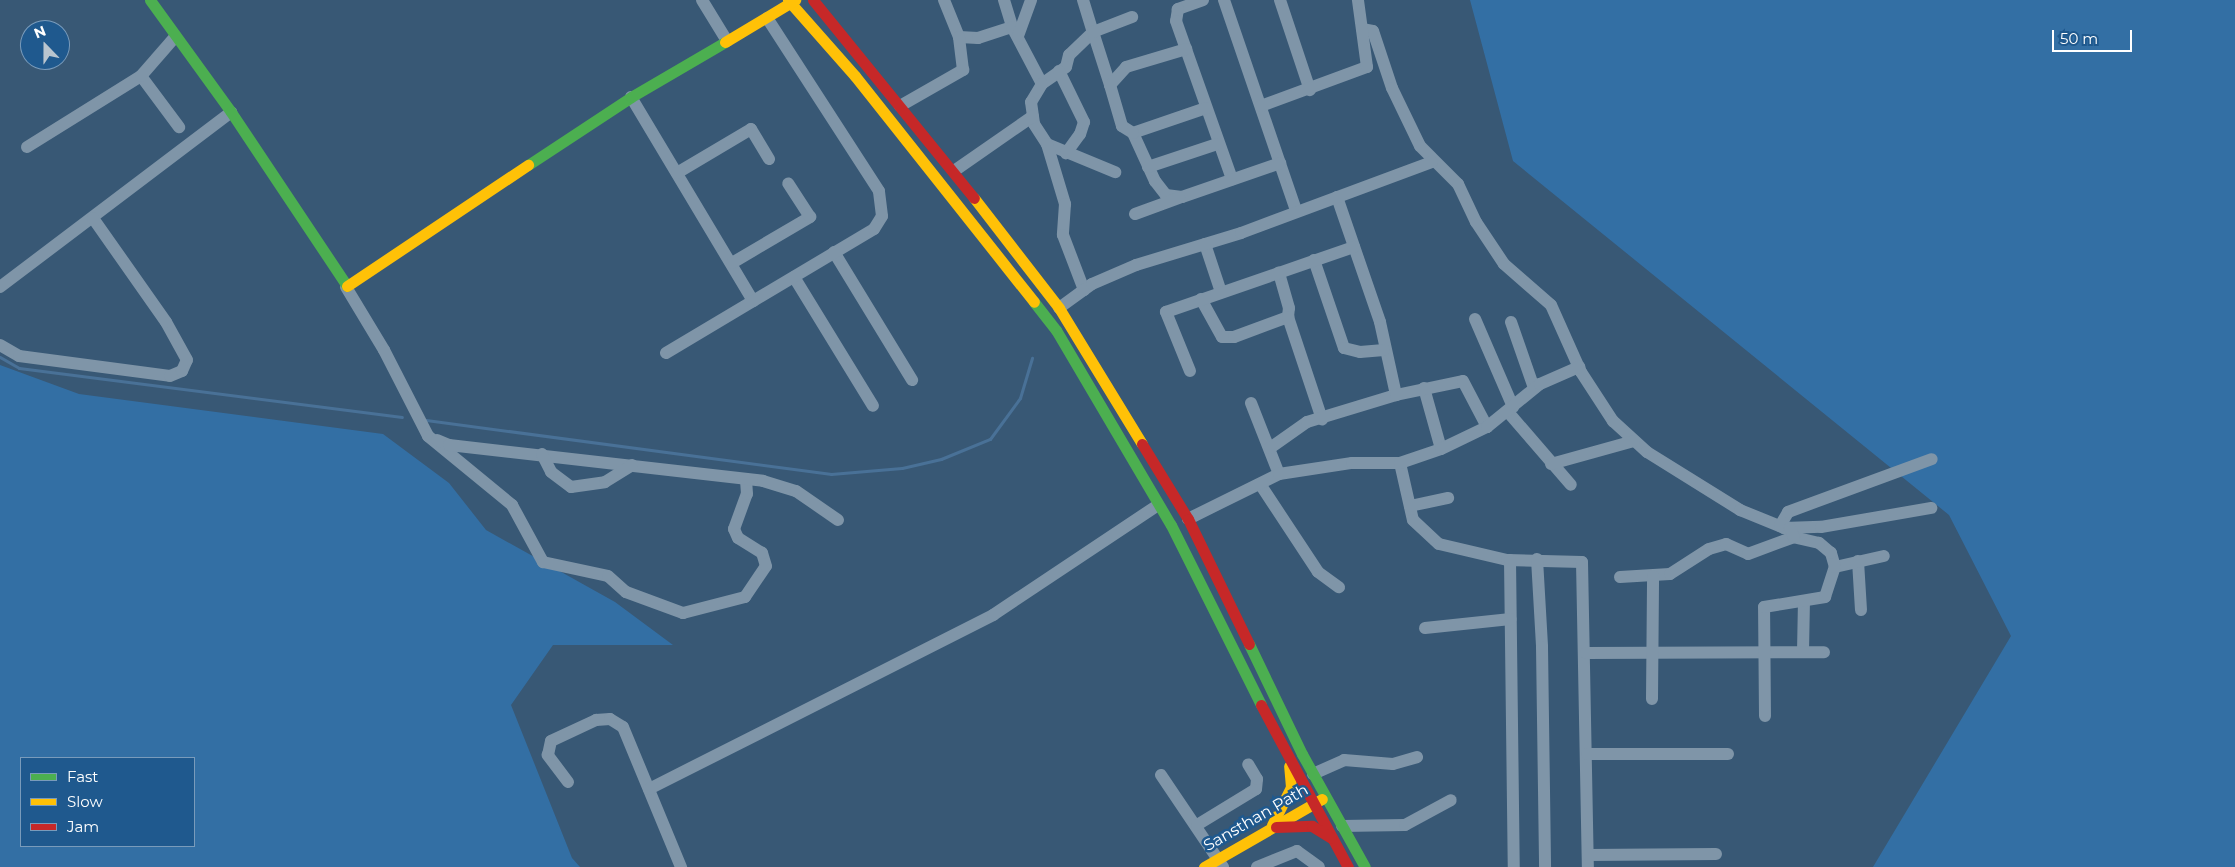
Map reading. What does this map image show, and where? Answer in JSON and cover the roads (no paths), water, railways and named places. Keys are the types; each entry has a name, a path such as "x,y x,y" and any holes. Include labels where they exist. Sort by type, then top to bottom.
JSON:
{"main road":[{"path":"150,0 231,112 346,287 631,97 767,18 791,1 860,83 1056,330 1158,505 1289,761 1348,867"},
{"path":"813,0 954,171 1059,308 1188,518 1312,774 1365,867"},
{"path":"1289,761 1291,787 1270,828 1312,826 1331,838"},
{"name":"Sansthan Path","path":"1204,867 1221,863 1270,828 1326,797"}],"street":[{"path":"702,0 727,41"},
{"path":"900,106 964,70 959,37 944,0"},
{"path":"1004,0 1016,32 1042,84"},
{"path":"1016,32 1031,0"},
{"path":"1083,0 1122,126 1134,133 1148,167 1166,195 1182,197"},
{"path":"1203,0 1178,9 1176,21 1217,144 1232,179"},
{"path":"1224,0 1296,210"},
{"path":"1280,0 1310,90"},
{"path":"1261,106 1367,68 1358,0"},
{"path":"1084,290 1063,235 1065,204 1047,144 1033,116 1032,102 1042,84 1066,67 1069,55 1093,32 1132,17"},
{"path":"666,353 874,229 882,216 883,206 879,192 836,121 767,18"},
{"path":"1362,29 1373,31 1403,114 1432,162 1450,173 1458,184 1476,222 1504,264 1551,305 1579,367 1613,421 1634,441 1740,510 1819,542 1831,553 1835,568 1825,597 1804,602 1767,604 1763,652 1765,716"},
{"path":"959,37 978,38 1016,32"},
{"path":"27,147 141,76 175,37"},
{"path":"1110,85 1126,67 1186,49"},
{"path":"1059,71 1084,122 1080,134 1066,153"},
{"path":"141,76 179,126"},
{"path":"631,97 753,301"},
{"path":"1134,133 1206,108"},
{"path":"0,287 231,112"},
{"path":"954,171 1033,116"},
{"path":"677,173 751,129 769,158"},
{"path":"1047,144 1115,172"},
{"path":"1148,167 1217,144"},
{"path":"1059,308 1084,290 1136,264 1205,244 1432,162"},
{"path":"1135,214 1280,163"},
{"path":"732,263 810,217 788,183"},
{"path":"1338,197 1380,322 1384,350 1396,395"},
{"path":"0,345 20,356 170,376 182,370 186,360 166,322 93,218"},
{"path":"1205,244 1221,292"},
{"path":"1190,371 1166,312 1354,247"},
{"path":"834,252 912,380"},
{"path":"1314,260 1344,348 1360,352 1384,350"},
{"path":"1279,272 1290,308 1288,317 1322,419"},
{"path":"794,277 873,406"},
{"path":"346,287 384,350 428,436 512,504 544,562 608,576 626,592 683,613 745,597 764,571 766,559 762,553 738,538 734,529 747,494 746,479"},
{"path":"1201,299 1222,337 1234,337 1288,317"},
{"path":"1475,318 1510,410 1551,464 1571,485"},
{"path":"1511,322 1534,388"},
{"path":"1188,518 1279,474 1352,463 1400,463 1440,449 1487,427 1510,410 1534,388 1579,367"},
{"path":"1270,448 1307,422 1396,395 1463,381 1487,427"},
{"path":"1424,388 1440,449"},
{"path":"1251,403 1279,474"},
{"path":"428,436 449,445 542,454 746,479 796,491 838,520"},
{"path":"1551,464 1634,441"},
{"path":"542,454 551,472 571,487 605,482 632,465"},
{"path":"1788,531 1788,512 1932,459"},
{"path":"1400,463 1413,520 1439,544 1510,560 1537,559 1582,562 1586,653 1588,861 1716,854"},
{"path":"1260,484 1318,572 1339,587"},
{"path":"1410,506 1448,498"},
{"path":"648,789 993,615 1158,505"},
{"path":"1620,577 1670,574 1709,549 1726,544 1748,554 1788,531 1931,508"},
{"path":"1835,568 1884,556"},
{"path":"1537,559 1542,647 1545,867"},
{"path":"1510,560 1514,867"},
{"path":"1858,561 1861,610"},
{"path":"1652,699 1650,653 1653,576"},
{"path":"1803,652 1804,602"},
{"path":"1425,628 1511,619"},
{"path":"1586,653 1824,652"},
{"path":"568,782 548,755 547,747 596,720 610,719 623,727 681,867"},
{"path":"1587,754 1728,754"},
{"path":"1312,774 1344,760 1392,764 1417,757"},
{"path":"1198,825 1256,789 1257,779 1248,764"},
{"path":"1161,775 1198,825 1221,863"},
{"path":"1342,826 1405,825 1451,800"},
{"path":"1257,867 1297,851 1319,867"}],"waterway":[{"path":"0,357 19,368 402,417"},
{"path":"426,420 831,474 902,468 941,459 990,439 1020,398 1032,358"}]}
